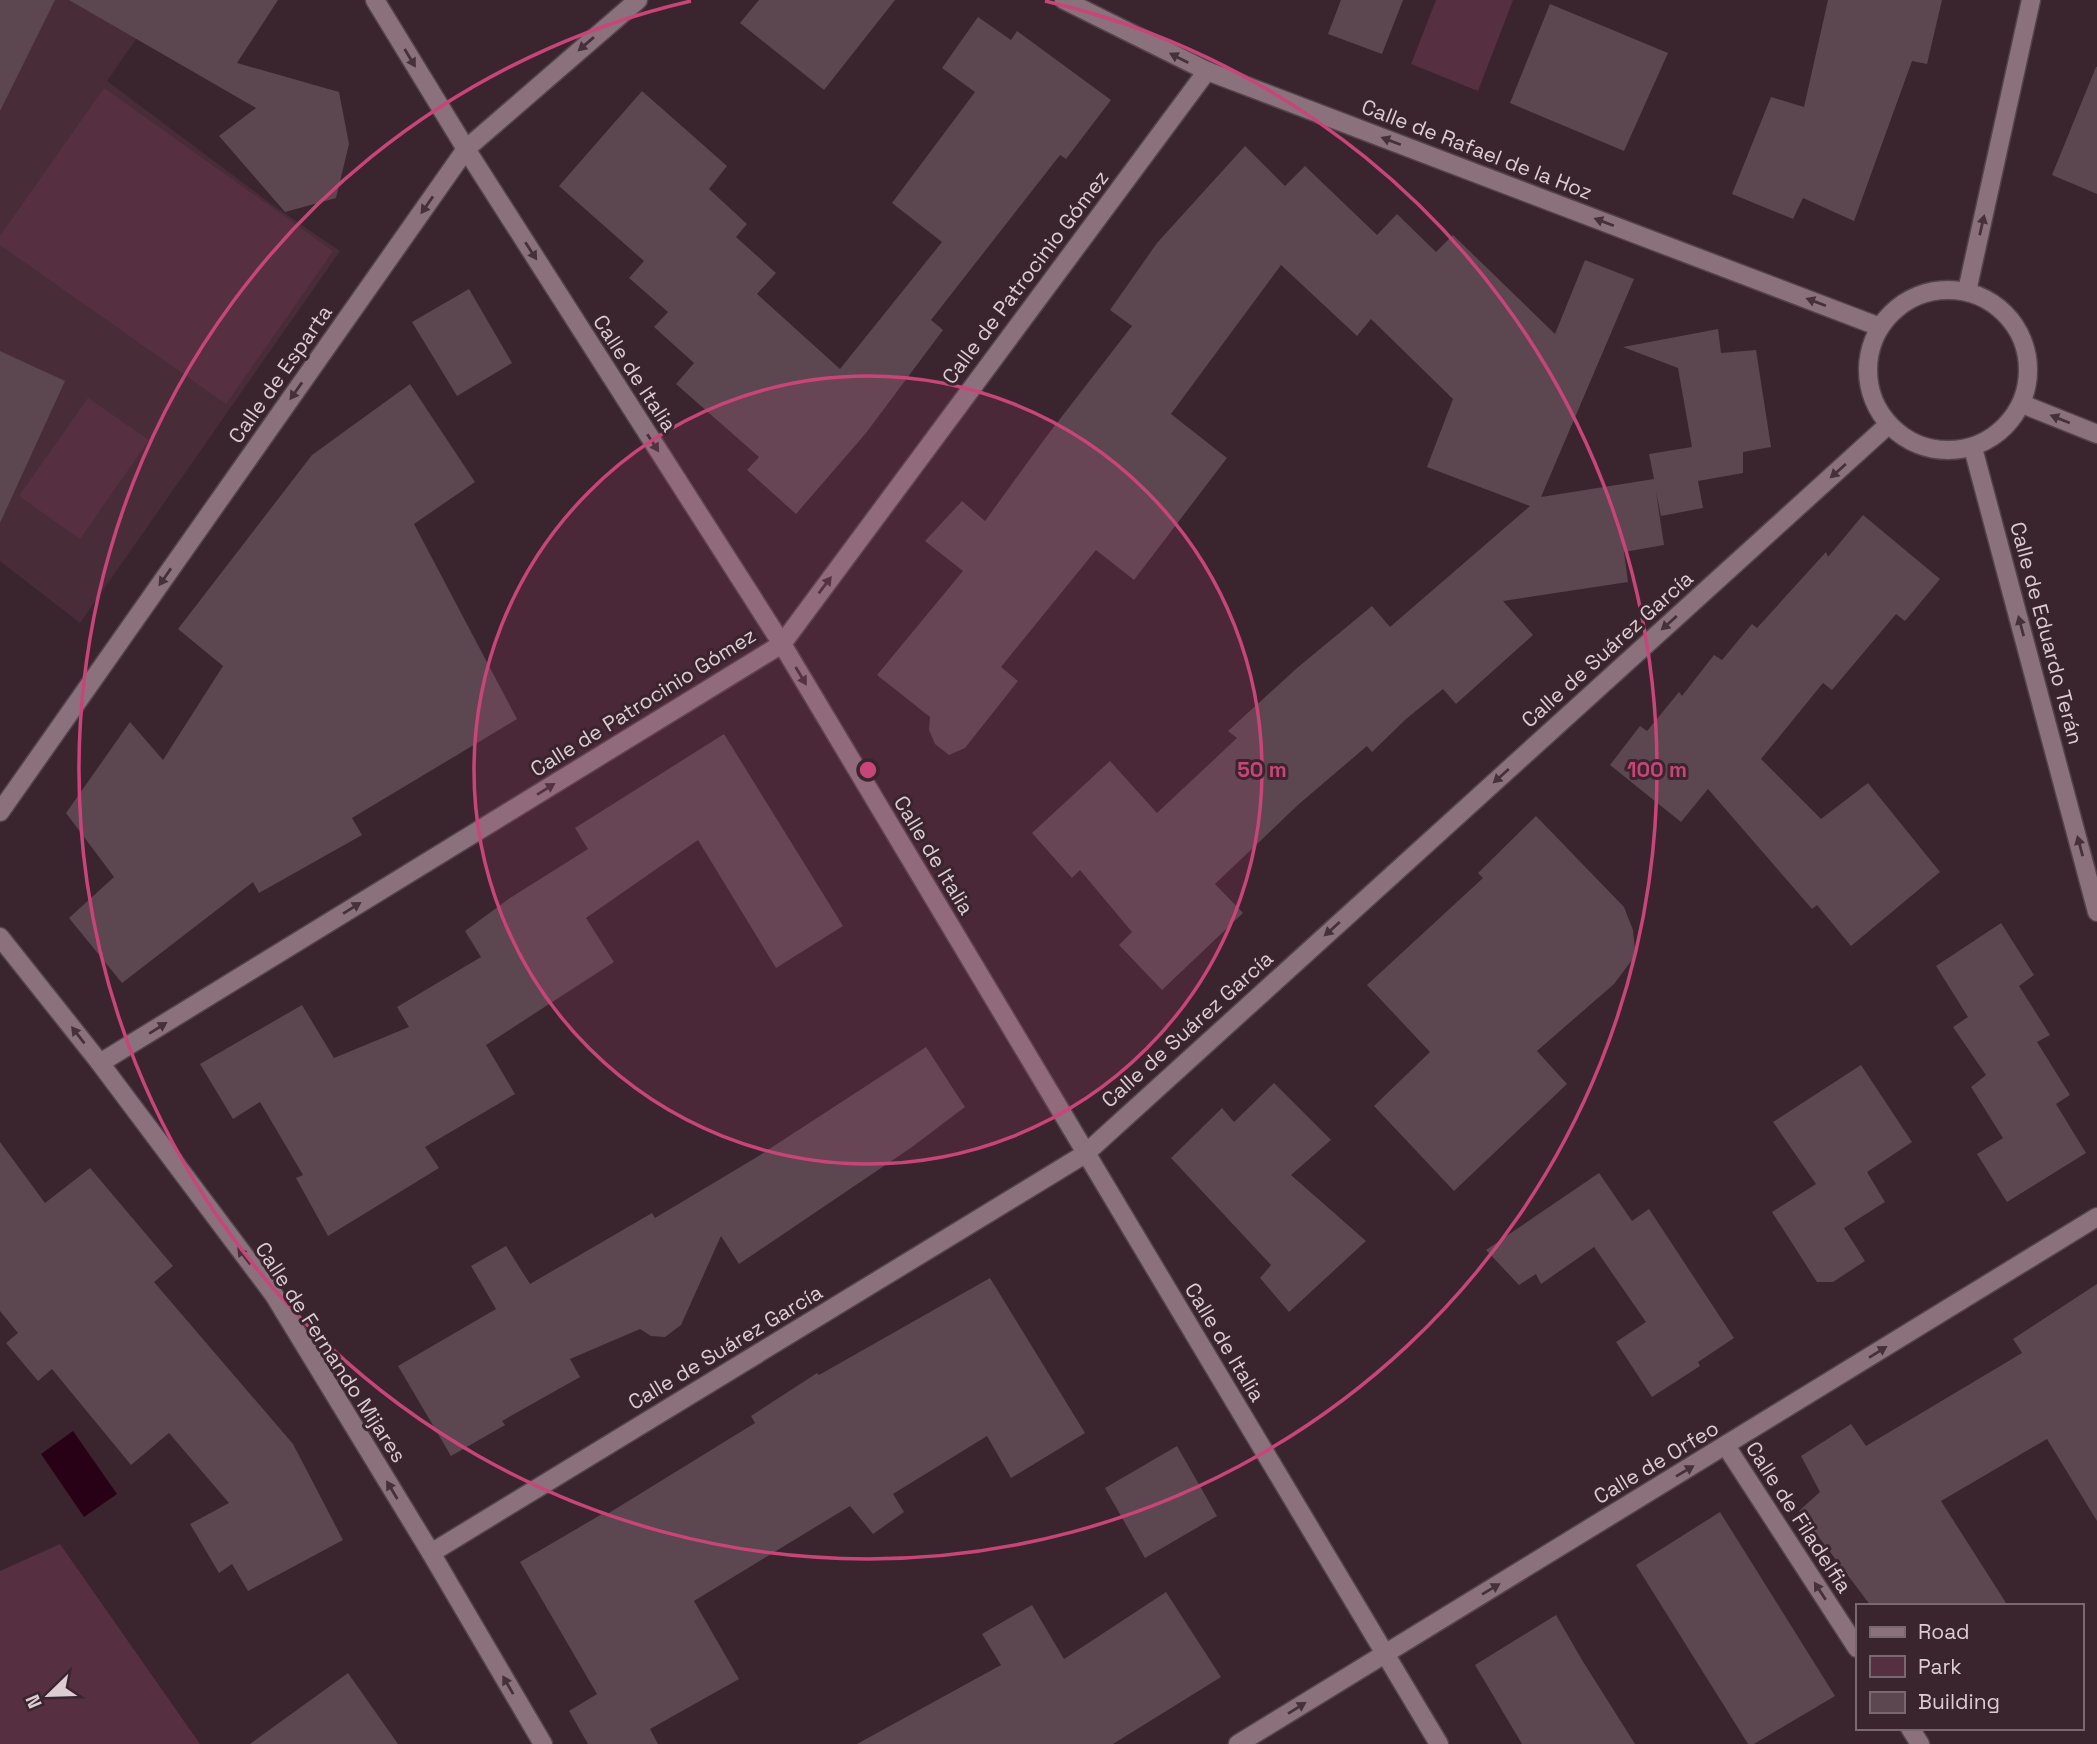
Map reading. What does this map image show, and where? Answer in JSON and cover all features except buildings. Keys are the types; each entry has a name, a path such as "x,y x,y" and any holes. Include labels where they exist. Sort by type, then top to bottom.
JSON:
{"street":[{"name":"Calle de Italia","path":"375,0 466,149 782,644 1438,1744"},
{"name":"Calle de Esparta","path":"0,812 466,149 638,0"},
{"name":"Calle de Rafael de la Hoz","path":"1064,0 1207,71 1880,327"},
{"path":"1967,291 2031,0"},
{"name":"Calle de Patrocinio Gómez","path":"100,1063 782,644 1207,71"},
{"path":"1942,289 1967,291 1989,300 2008,315 2021,335 2028,358 2028,381 2022,404 2010,422 1994,438 1973,448 1951,451 1928,449 1906,440 1888,425 1874,402 1867,377 1869,351 1880,327 1896,308 1918,295 1942,289"},
{"path":"2022,404 2097,434"},
{"name":"Calle de Suárez García","path":"431,1553 1085,1154 1888,425"},
{"name":"Calle de Eduardo Terán","path":"1973,448 2097,912"},
{"name":"Calle de Fernando Mijares","path":"0,937 100,1063 274,1295 543,1744"},
{"name":"Calle de Orfeo","path":"1238,1744 2097,1217"},
{"name":"Calle de Filadelfia","path":"1726,1446 1856,1646"}],"shaded area":[{"path":"0,0 163,0 107,81 274,206 340,251 80,623 0,561"},
{"path":"73,1431 117,1494 84,1517 41,1454"}],"green space":[{"path":"1436,0 1513,0 1478,91 1411,64"},
{"path":"104,88 333,251 226,404 0,245 0,236"},
{"path":"88,398 149,440 80,539 19,496"},
{"path":"60,1544 200,1744 0,1744 0,1571"}]}
